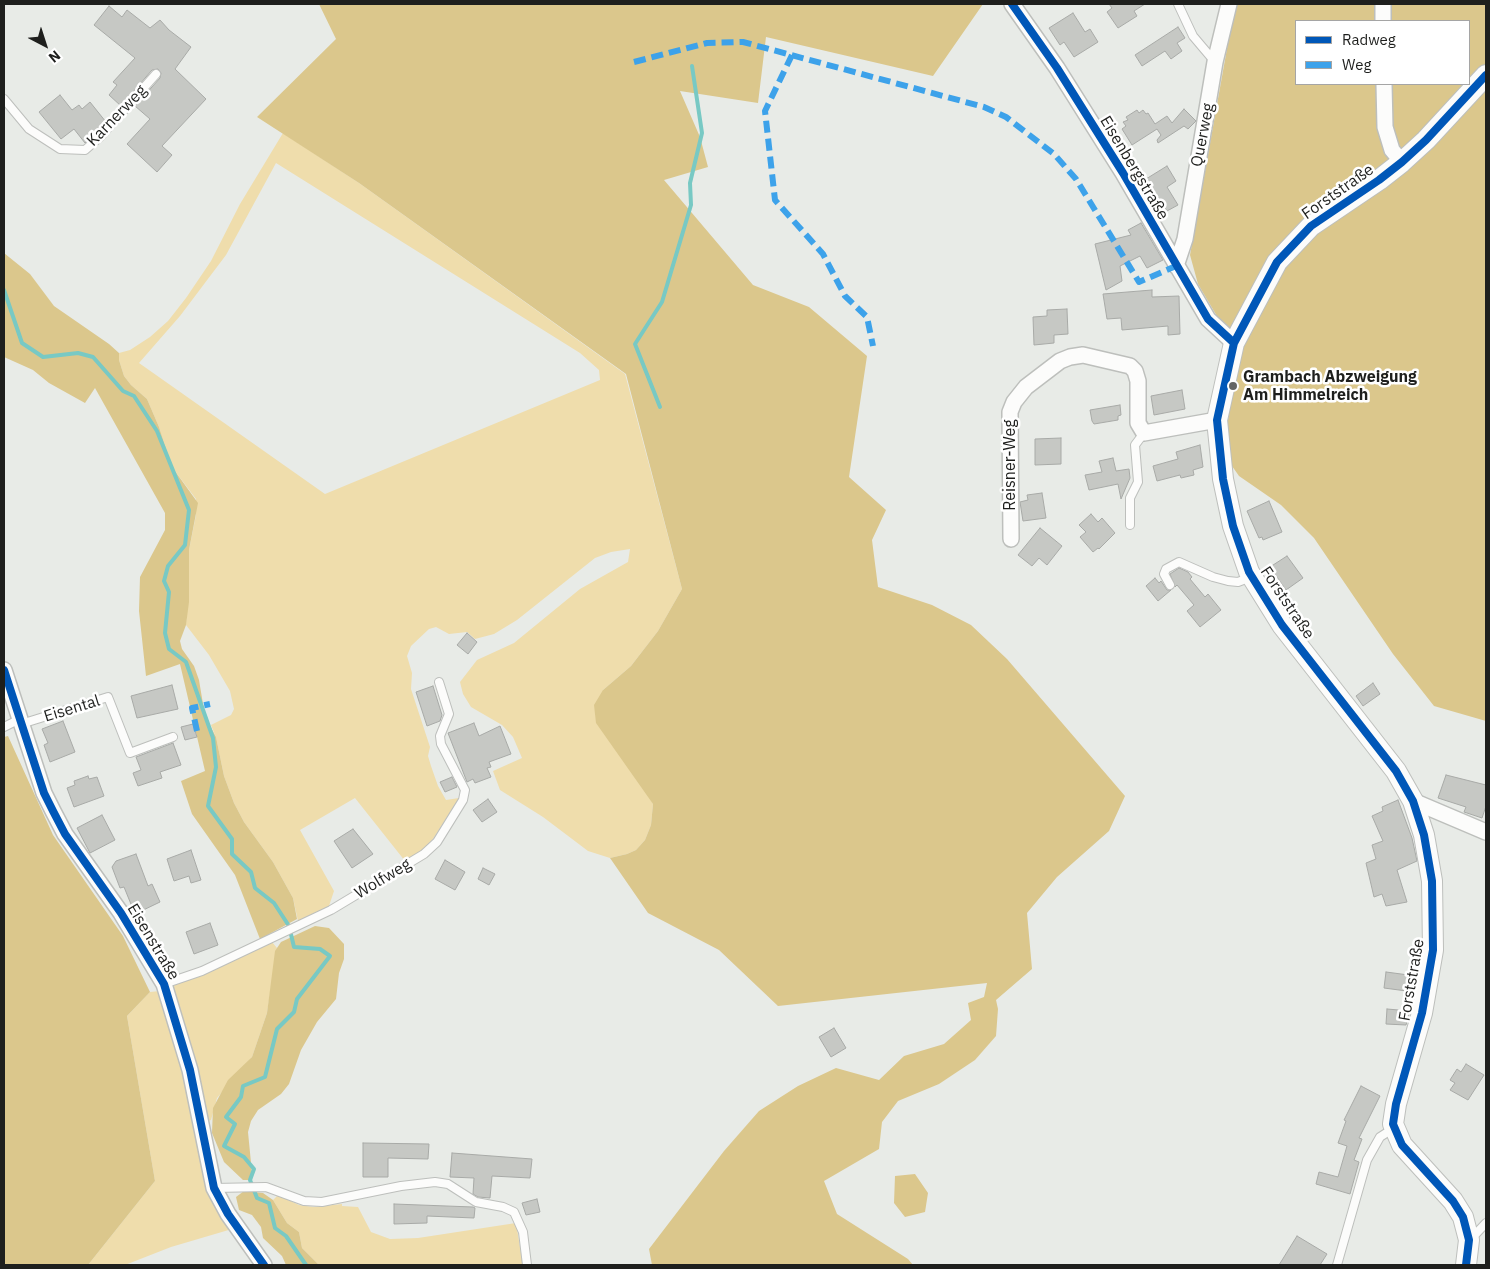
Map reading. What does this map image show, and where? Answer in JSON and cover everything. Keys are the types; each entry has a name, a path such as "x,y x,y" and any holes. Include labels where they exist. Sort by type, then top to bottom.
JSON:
{"street":[{"name":"Eisenbergstraße","path":"1012,4 1057,68 1123,173 1208,319 1234,343"},
{"name":"Querweg","path":"1176,266 1185,240 1215,62 1228,4"},
{"path":"1383,4 1383,20"},
{"name":"Forststraße","path":"1394,1126 1396,1104 1422,1013 1433,950 1432,881 1424,835 1413,801 1396,771 1282,625 1251,577 1233,526 1223,479 1217,420 1234,343 1277,262 1310,226 1379,180 1402,162 1426,140 1486,75"},
{"path":"1384,85 1385,127 1392,150 1402,162"},
{"name":"Reisner-Weg","path":"1011,539 1010,412 1014,402 1026,386 1070,357 1083,356 1130,366 1135,371 1138,381 1138,423 1144,433"},
{"path":"1144,433 1217,420"},
{"name":"Eisenstraße","path":"4,670 44,793 53,811 65,834 121,913 164,984 190,1070 214,1188 228,1214 264,1265"},
{"path":"1413,801 1486,832"},
{"path":"1394,1126 1402,1145 1453,1201 1463,1217 1470,1240 1466,1265"}],"lane":[{"path":"1178,4 1193,36 1215,62"},
{"name":"Karnerweg","path":"4,99 30,129 60,149 84,150 101,136 156,74"},
{"path":"1130,525 1130,498 1138,482 1135,444 1144,433"},
{"path":"1170,585 1164,574 1166,569 1179,562 1213,577 1228,581 1238,582 1251,577"},
{"name":"Wolfweg","path":"164,984 202,971 286,932 384,880 424,854 444,832 463,800 466,790 441,744 440,736 449,714 439,682"},
{"name":"Eisental","path":"20,722 108,698 130,753 173,737"},
{"path":"4,727 20,722"},
{"path":"1337,1265 1367,1160 1380,1137 1394,1126"},
{"path":"214,1188 254,1186 304,1200 322,1202 401,1186 435,1182 448,1184 476,1202 503,1207 514,1212 523,1232 527,1265"},
{"path":"1470,1240 1486,1223"}],"shaded area":[{"path":"319,4 983,4 933,76 766,37 758,103 680,91 700,137 708,167 664,180 753,285 809,307 867,356 849,477 886,510 872,540 878,587 932,605 971,625 1007,659 1125,796 1109,831 1057,877 1027,913 1032,969 996,1000 998,1009 996,1036 975,1060 939,1084 898,1101 882,1122 879,1149 824,1181 837,1214 908,1259 913,1265 652,1265 649,1249 724,1151 759,1111 798,1086 836,1068 879,1080 904,1056 944,1044 971,1020 968,1003 984,997 987,983 778,1006 719,950 648,913 610,858 636,850 645,840 651,825 653,804 596,723 594,705 603,690 631,666 658,631 682,589 626,374 359,183 257,117 336,39"},
{"path":"1235,4 1486,4 1486,721 1434,706 1393,654 1314,538 1281,505 1239,476 1225,456 1231,398 1231,340 1198,284 1190,255"},
{"path":"283,133 359,183 625,374 682,589 658,631 631,666 603,690 653,804 651,825 645,840 636,850 610,858 588,851 543,817 500,790 493,771 522,758 513,737 502,725 471,707 463,694 460,682 477,660 514,643 580,589 628,562 630,549 611,552 595,558 517,620 494,634 475,639 467,632 449,634 436,627 429,629 411,646 407,656 412,673 411,689 430,747 428,756 431,766 438,786 446,800 459,798 433,839 422,851 405,861 355,798 300,830 334,891 329,906 298,921 293,898 273,862 244,822 234,803 224,776 216,737 211,725 231,715 234,709 230,691 209,655 186,625 189,550 196,515 196,499 172,467 159,427 147,399 124,376 119,360 119,353 130,350 150,337 168,321 186,298 211,261 240,204","holes":["276,163 580,353 599,370 600,380 325,494 139,363 180,316 226,255"]},
{"path":"4,253 30,274 54,306 119,353 124,376 147,399 159,427 172,467 198,503 189,550 189,602 186,625 180,641 182,649 194,666 199,680 205,716 216,737 224,776 234,803 244,822 273,862 293,898 297,919 260,939 235,875 192,814 181,781 205,771 180,664 146,676 139,611 140,577 165,530 165,513 95,388 85,403 49,383 33,370 4,357"},
{"path":"8,736 53,835 123,936 150,992 127,1016 155,1181 88,1265 4,1265 4,737"},
{"path":"315,926 329,928 344,944 344,959 339,973 336,999 317,1022 301,1050 289,1084 281,1094 258,1110 251,1121 248,1132 252,1173 249,1180 243,1180 224,1162 212,1133 213,1108 228,1080 252,1057 267,1013 275,951 281,942"},
{"path":"272,942 277,948 267,1013 252,1057 217,1098 211,1120 205,1122 170,987 218,968"},
{"path":"160,991 232,1229 171,1247 125,1265 88,1265 155,1181 127,1016 150,992"},
{"path":"915,1174 928,1193 925,1212 905,1217 894,1203 895,1176"},
{"path":"244,1191 263,1193 273,1200 287,1223 299,1232 302,1248 319,1265 286,1265 282,1256 263,1238 261,1227 252,1215 239,1210 236,1197"},
{"path":"278,1195 299,1205 314,1207 342,1204 342,1206 358,1207 371,1232 390,1239 418,1238 516,1223 523,1265 319,1265 302,1248 299,1232 287,1223 273,1200"}],"building":[{"path":"1109,4 1145,4 1134,11 1137,16 1118,28 1107,12 1112,8"},
{"path":"109,6 122,17 127,10 150,28 160,20 169,30 191,47 175,69 206,99 162,146 172,155 157,172 127,144 150,119 135,106 160,78 161,73 158,69 152,70 121,106 109,95 117,85 113,82 135,58 94,25"},
{"path":"1073,13 1085,32 1090,29 1098,42 1074,57 1064,42 1060,45 1049,28"},
{"path":"1178,27 1185,38 1177,43 1182,51 1171,59 1165,51 1142,66 1135,55"},
{"path":"60,95 72,110 79,105 82,109 90,102 106,122 85,143 74,129 61,139 39,112"},
{"path":"1184,109 1196,121 1188,129 1184,126 1158,143 1157,140 1161,135 1157,129 1132,145 1122,129 1126,126 1123,122 1128,120 1126,117 1137,110 1139,113 1143,110 1146,114 1148,113 1155,124 1167,116 1172,123"},
{"path":"1167,166 1176,181 1167,187 1178,205 1167,211 1146,179"},
{"path":"1141,223 1163,260 1147,268 1140,256 1120,266 1122,281 1106,290 1095,244 1131,235 1128,230"},
{"path":"1152,290 1152,297 1179,296 1180,334 1168,335 1168,326 1122,330 1121,318 1107,319 1103,294"},
{"path":"1067,309 1068,334 1054,335 1054,343 1034,345 1033,317 1047,316 1047,310"},
{"path":"1182,390 1185,409 1154,415 1151,396"},
{"path":"1120,405 1121,415 1118,416 1118,420 1094,424 1092,421 1090,410"},
{"path":"1061,438 1061,464 1035,465 1035,439"},
{"path":"1200,445 1203,467 1193,470 1194,475 1181,478 1180,475 1157,481 1153,466 1178,459 1176,452"},
{"path":"1113,458 1116,471 1129,469 1130,478 1121,499 1118,484 1089,490 1085,475 1102,472 1099,461"},
{"path":"1042,493 1046,518 1023,521 1020,502 1028,500 1027,495"},
{"path":"1269,501 1282,532 1263,540 1262,537 1259,538 1247,511"},
{"path":"1091,514 1098,522 1102,518 1115,533 1099,549 1093,552 1080,537 1086,532 1079,525"},
{"path":"1040,528 1062,546 1047,565 1039,558 1032,566 1018,555"},
{"path":"1287,556 1303,578 1286,590 1270,567"},
{"path":"1179,568 1188,572 1192,577 1190,579 1205,597 1208,594 1221,610 1200,627 1187,611 1194,605 1177,585 1175,587 1170,574"},
{"path":"1155,578 1159,583 1161,581 1167,590 1171,590 1158,601 1146,586"},
{"path":"467,633 477,642 468,654 457,645"},
{"path":"1373,683 1380,694 1363,706 1356,696"},
{"path":"172,685 178,709 137,718 131,696"},
{"path":"433,686 442,715 440,721 427,726 416,692"},
{"path":"63,721 75,752 50,762 44,745 48,743 42,729"},
{"path":"474,723 479,736 500,726 511,754 489,762 491,767 487,768 491,777 475,783 473,779 467,782 448,733"},
{"path":"193,724 197,737 185,740 181,727"},
{"path":"173,743 181,765 160,772 162,778 138,786 133,773 141,770 136,757"},
{"path":"1446,775 1486,785 1486,806 1482,818 1464,812 1466,807 1438,798"},
{"path":"88,776 89,779 97,777 104,796 74,807 67,788 75,785 74,781"},
{"path":"452,777 457,787 445,792 440,782"},
{"path":"488,799 497,812 482,822 473,810"},
{"path":"1398,800 1412,838 1417,861 1397,870 1407,902 1386,906 1382,894 1374,897 1366,863 1376,859 1372,845 1383,841 1372,816 1383,811 1382,807"},
{"path":"102,815 115,840 90,853 77,828"},
{"path":"353,829 373,854 352,868 334,841"},
{"path":"191,850 201,880 191,883 189,876 174,881 167,859"},
{"path":"136,854 148,886 152,884 160,902 135,914 124,887 120,888 112,867 116,861"},
{"path":"445,860 465,872 455,890 435,879"},
{"path":"483,868 495,874 489,885 478,879"},
{"path":"210,923 218,945 194,954 186,932"},
{"path":"1386,972 1416,976 1414,992 1384,988"},
{"path":"1387,1009 1410,1011 1406,1025 1386,1024"},
{"path":"834,1028 846,1048 831,1057 819,1037"},
{"path":"1466,1064 1484,1075 1468,1100 1450,1090 1455,1083 1450,1080 1457,1069 1461,1072"},
{"path":"1361,1086 1380,1096 1359,1138 1362,1139 1354,1160 1359,1162 1350,1194 1316,1184 1319,1172 1338,1177 1347,1146 1338,1143 1346,1121 1344,1120"},
{"path":"363,1143 429,1144 428,1159 388,1158 388,1177 363,1177"},
{"path":"452,1153 532,1159 530,1178 492,1176 490,1198 478,1197 473,1194 474,1178 450,1177"},
{"path":"537,1199 540,1212 526,1215 522,1203"},
{"path":"394,1204 473,1207 475,1208 474,1218 427,1216 427,1223 394,1224"},
{"path":"1297,1236 1327,1254 1320,1265 1279,1265"}],"waterway":[{"path":"660,407 635,344 662,302 691,205 690,183 702,133 692,66"},
{"path":"4,290 22,343 43,357 78,353 93,357 123,391 134,396 157,431 189,510 185,545 168,566 164,581 169,592 165,633 169,649 186,662 213,738 216,767 208,806 232,839 232,854 251,872 255,888 274,903 289,926 294,947 320,949 330,956 297,999 294,1012 277,1029 265,1077 243,1086 241,1097 226,1117 235,1124 224,1146 244,1157 254,1169 250,1180 257,1198 269,1203 275,1228 286,1236 306,1265"}],"marked path":[{"path":"634,62 707,43 743,42 984,107 1006,117 1054,154 1076,179 1139,282 1176,266"},
{"path":"792,55 765,111 775,200 823,254 845,296 867,317 873,346"},
{"path":"197,731 192,708 210,704"}],"cycle path":[{"path":"1012,4 1057,68 1123,173 1208,319 1234,343"},
{"path":"1466,1265 1469,1240 1463,1217 1453,1201 1402,1145 1393,1124 1396,1104 1422,1013 1433,950 1432,881 1424,835 1413,801 1396,771 1282,625 1249,572 1233,526 1223,479 1217,420 1234,343 1277,262 1311,226 1402,162 1426,140 1486,75"},
{"path":"4,670 44,793 53,811 65,834 121,913 164,984 190,1070 214,1188 228,1214 264,1265"}],"place":[{"name":"Grambach Abzweigung Am Himmelreich","path":"1233,386"}]}
